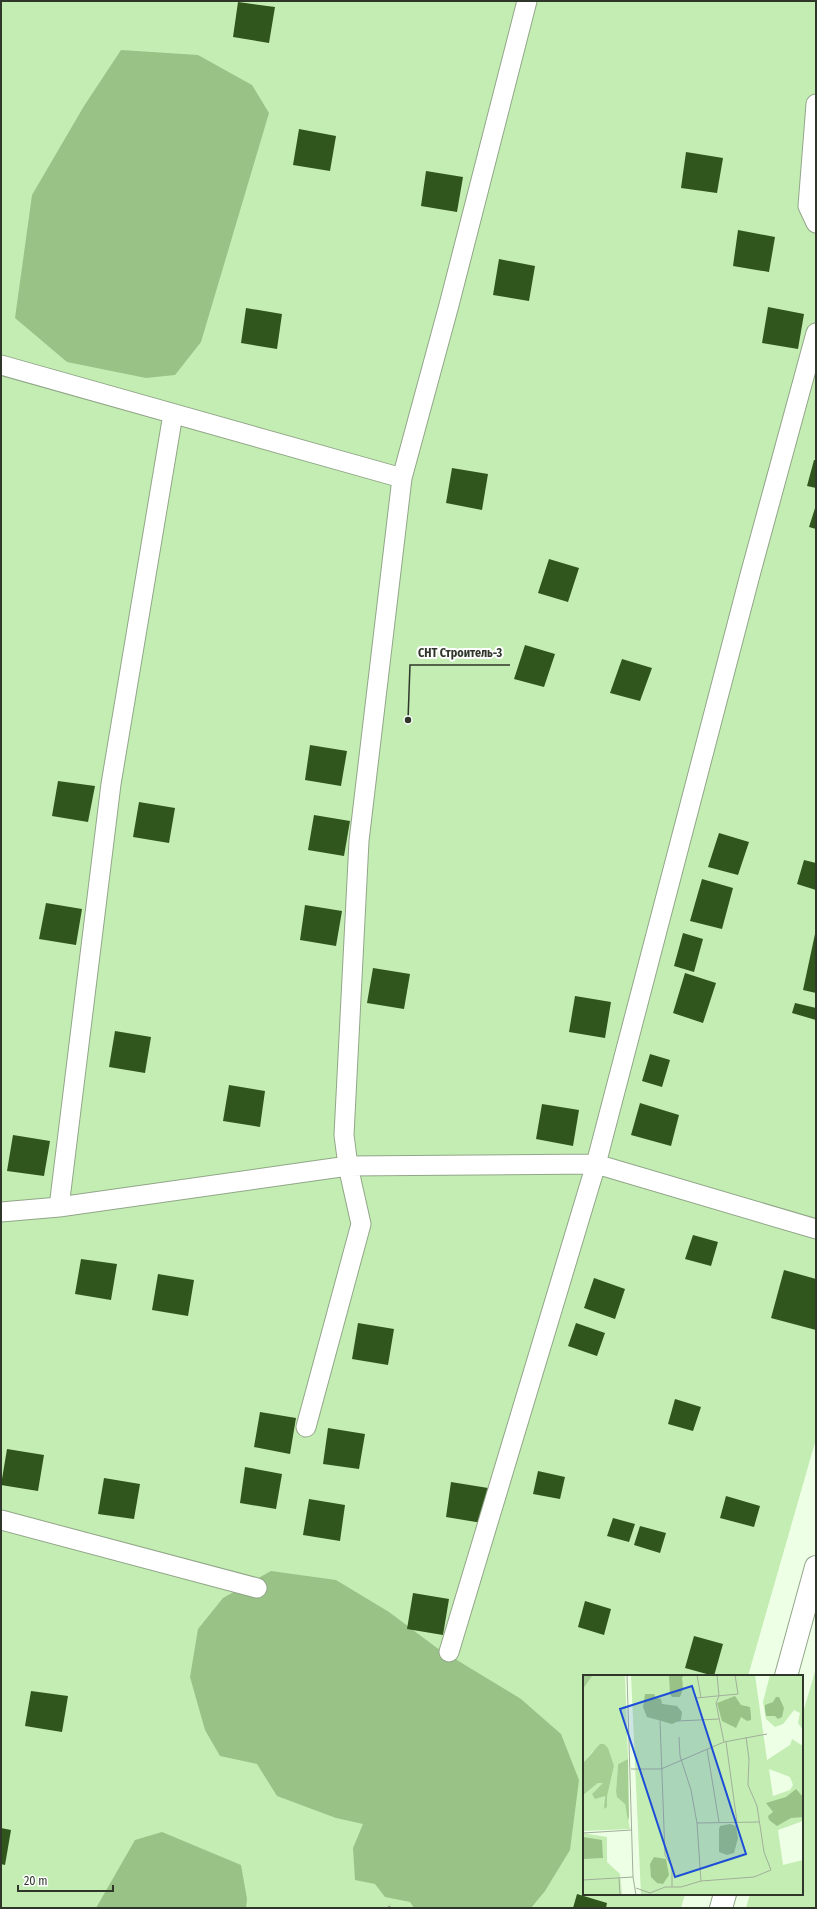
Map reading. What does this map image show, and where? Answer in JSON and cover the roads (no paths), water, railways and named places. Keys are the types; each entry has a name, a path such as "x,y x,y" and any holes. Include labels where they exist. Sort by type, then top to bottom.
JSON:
{"street":[{"path":"786,1675 816,1567"},
{"path":"721,1908 725,1895"}],"lane":[{"path":"306,1427 361,1224 348,1166 344,1135 359,841 402,478 449,305 527,1"},
{"path":"816,104 808,206 816,224"},
{"path":"449,1652 596,1164 750,575 816,333"},
{"path":"1,365 402,478"},
{"path":"59,1207 111,784 173,414"},
{"path":"1,1212 59,1207 348,1166 596,1164 816,1229"},
{"path":"1,1520 257,1588"}],"place":[{"name":"СНТ Строитель-3","path":"408,720"}]}
